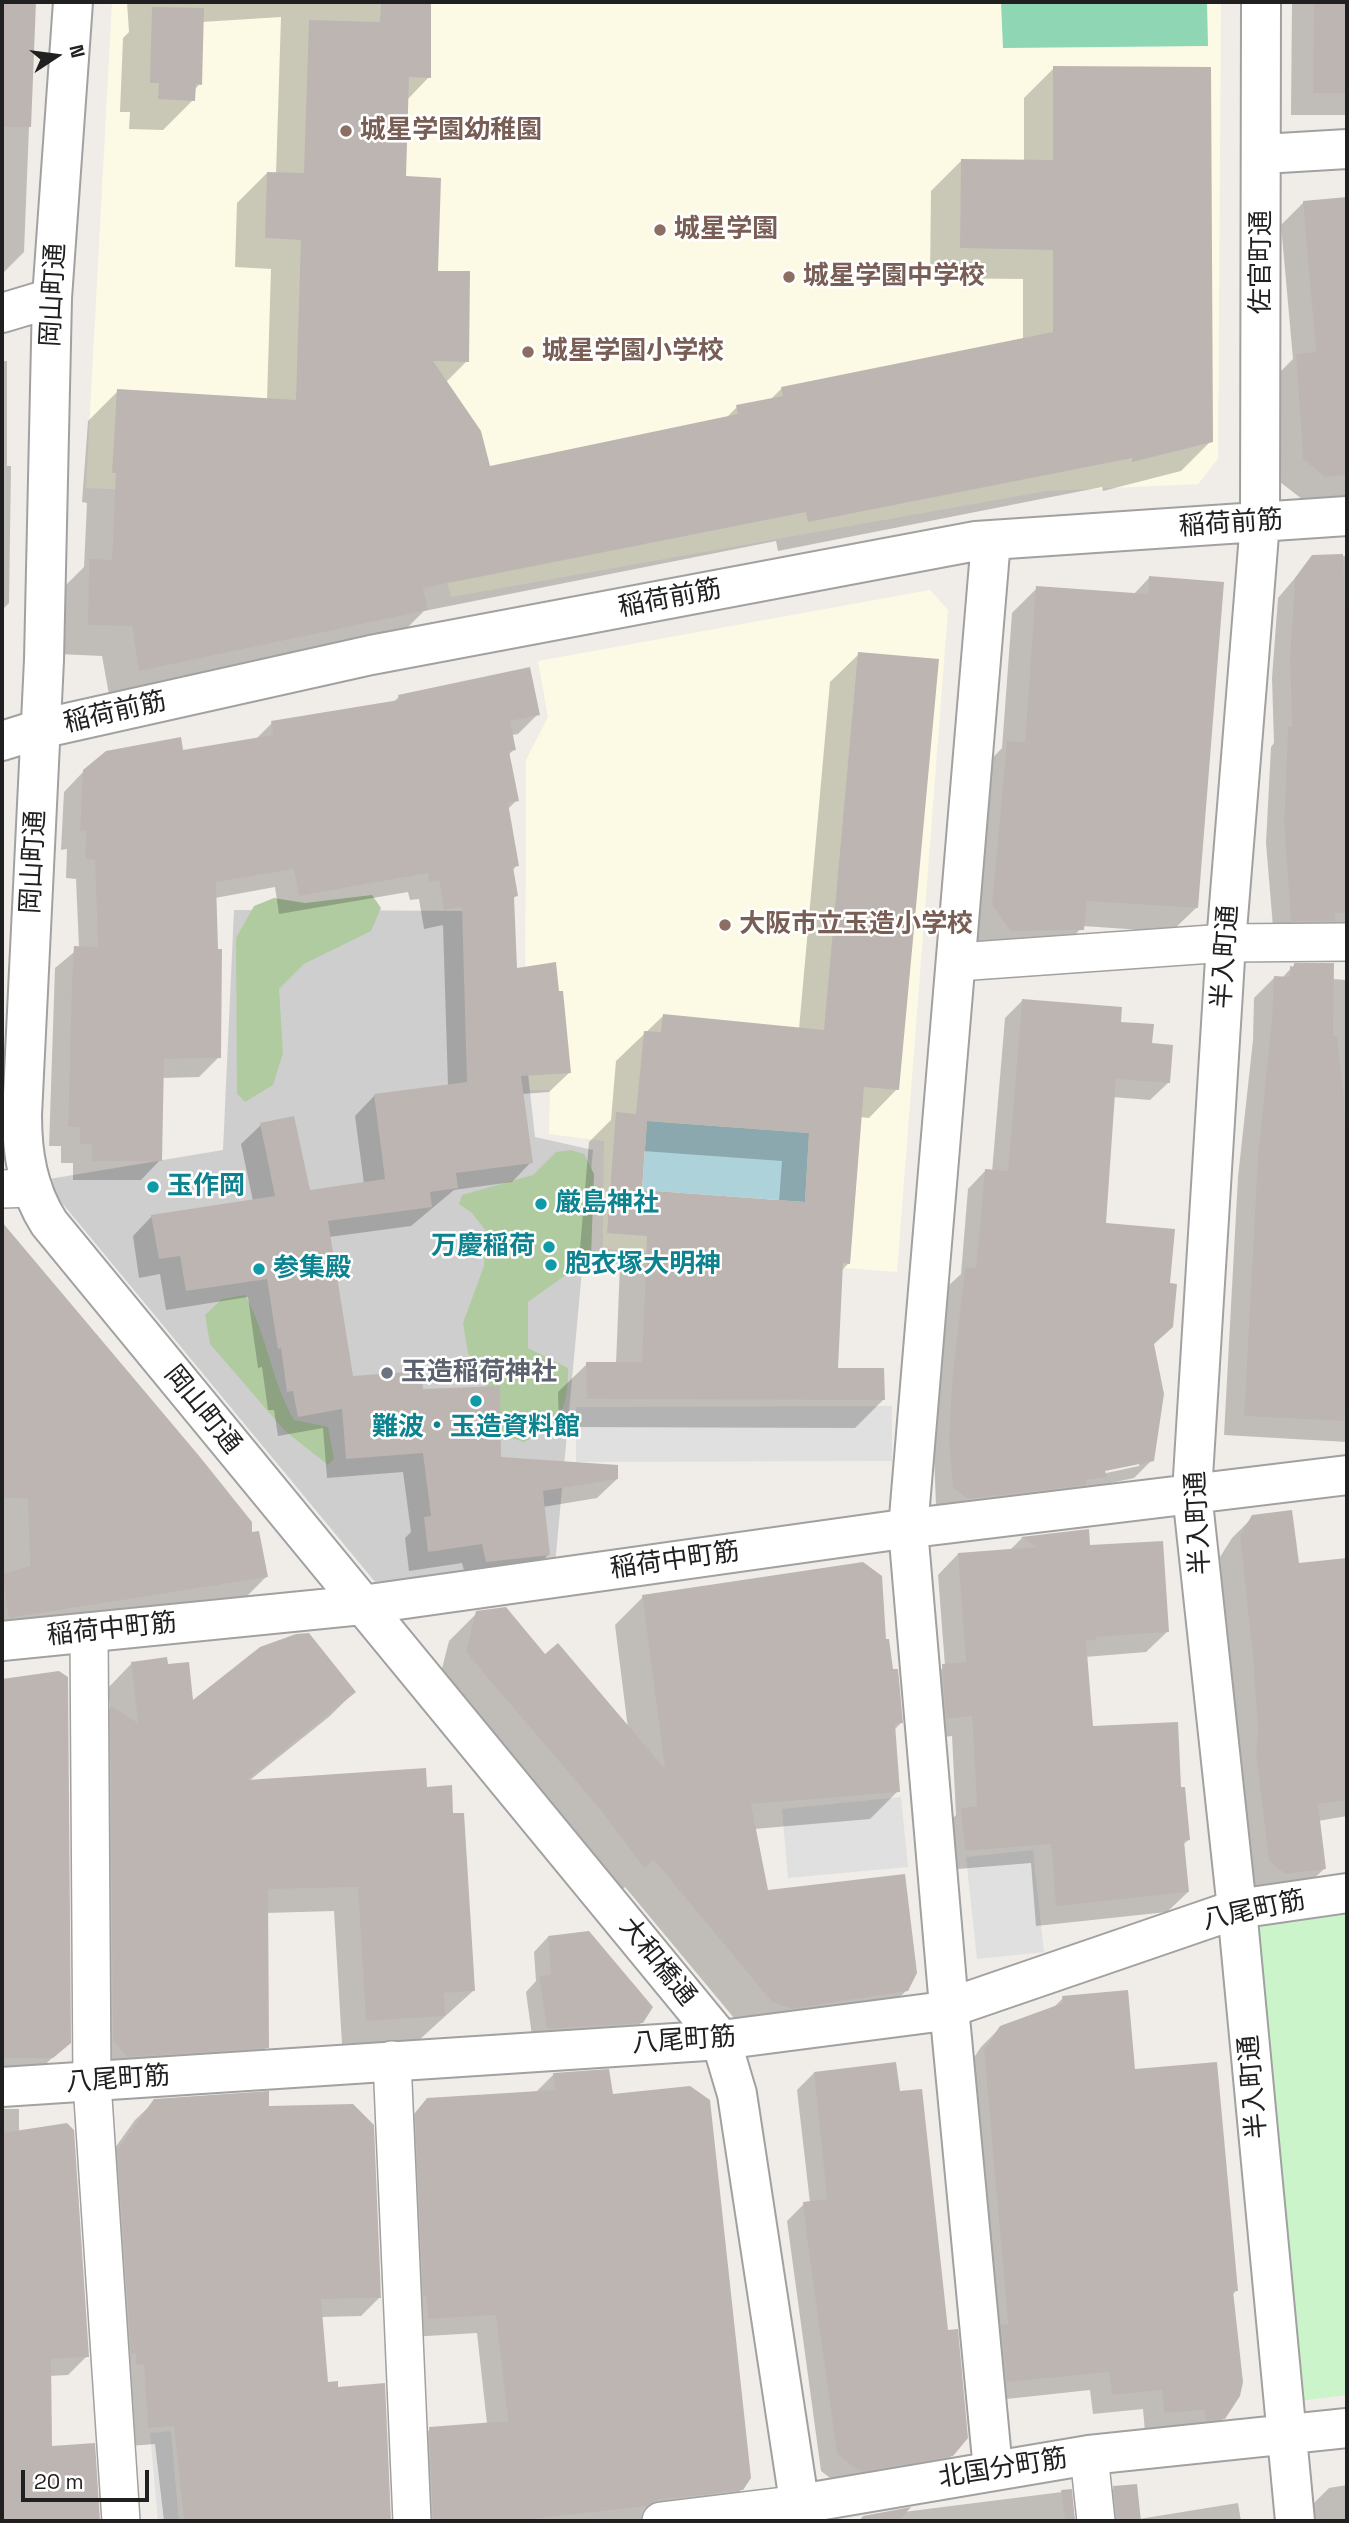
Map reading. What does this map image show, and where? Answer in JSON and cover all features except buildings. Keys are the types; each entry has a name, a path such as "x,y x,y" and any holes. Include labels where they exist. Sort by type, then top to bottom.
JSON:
{"street":[{"name":"岡山町通","path":"72,2 52,298 44,660 22,1153 17,1188 37,1205 362,1605"},
{"name":"佐官町通","path":"1260,522 1263,154 1261,2"},
{"path":"1263,154 1347,149"},
{"path":"2,313 52,298"},
{"name":"稲荷前筋","path":"2,741 40,730 371,656 991,540 1347,516"},
{"name":"半入町通","path":"1260,522 1226,943 1192,1493 1237,1909 1296,2521"},
{"path":"991,540 958,962 908,1529 948,2007 993,2470"},
{"path":"958,962 1226,943 1347,942"},
{"name":"稲荷中町筋","path":"2,1641 362,1605 908,1529 1347,1475"},
{"name":"大和橋通","path":"362,1605 721,2040 737,2094 801,2513"},
{"path":"89,1632 92,2083 121,2521"},
{"name":"八尾町筋","path":"2,2087 721,2040 937,2012 1237,1909 1347,1893"},
{"path":"392,2060 412,2521"},
{"name":"北国分町筋","path":"661,2521 801,2513 993,2470 1089,2455 1287,2437 1347,2428"},
{"path":"1089,2455 1096,2521"}],"shaded area":[{"name":"城星学園","path":"112,2 1221,2 1218,459 1198,484 1046,491 451,597 426,502 86,488"},
{"name":"大阪市立玉造小学校","path":"930,590 948,610 897,1272 603,1249 604,1141 549,1134 550,1090 525,1090 526,760 548,717 538,661"},
{"name":"玉造稲荷神社","path":"234,910 510,911 535,1137 593,1150 555,1565 375,1582 43,1180 223,1150"},
{"path":"892,1406 892,1461 576,1462 576,1407"},
{"path":"901,1797 908,1867 788,1878 782,1809"},
{"path":"1033,1850 1044,1952 977,1959 966,1857"},
{"path":"171,2431 179,2521 158,2521 150,2433"}],"green space":[{"path":"1001,2 1207,2 1208,46 1003,48"},
{"path":"372,895 381,908 371,931 304,964 279,989 283,1053 273,1085 245,1102 237,1094 236,938 254,906 274,898 305,903"},
{"path":"571,1150 584,1154 594,1174 591,1257 528,1302 528,1348 568,1368 568,1382 564,1404 555,1421 524,1442 505,1436 496,1422 492,1396 468,1353 463,1323 484,1266 486,1231 472,1213 459,1204 462,1195 533,1175 556,1152"},
{"path":"245,1295 294,1420 328,1427 334,1459 328,1465 285,1431 210,1344 205,1315 222,1299"},
{"path":"1347,1914 1347,2395 1299,2401 1259,1925"}],"water":[{"path":"647,1121 809,1133 805,1202 642,1190"}],"place":[{"name":"城星学園幼稚園","path":"346,131"},
{"name":"城星学園","path":"660,230"},
{"name":"城星学園中学校","path":"789,277"},
{"name":"城星学園小学校","path":"528,352"},
{"name":"大阪市立玉造小学校","path":"725,925"},
{"name":"玉作岡","path":"153,1187"},
{"name":"厳島神社","path":"541,1204"},
{"name":"万慶稲荷","path":"549,1247"},
{"name":"胞衣塚大明神","path":"551,1265"},
{"name":"参集殿","path":"259,1269"},
{"name":"玉造稲荷神社","path":"387,1373"},
{"name":"難波・玉造資料館","path":"476,1401"}]}
